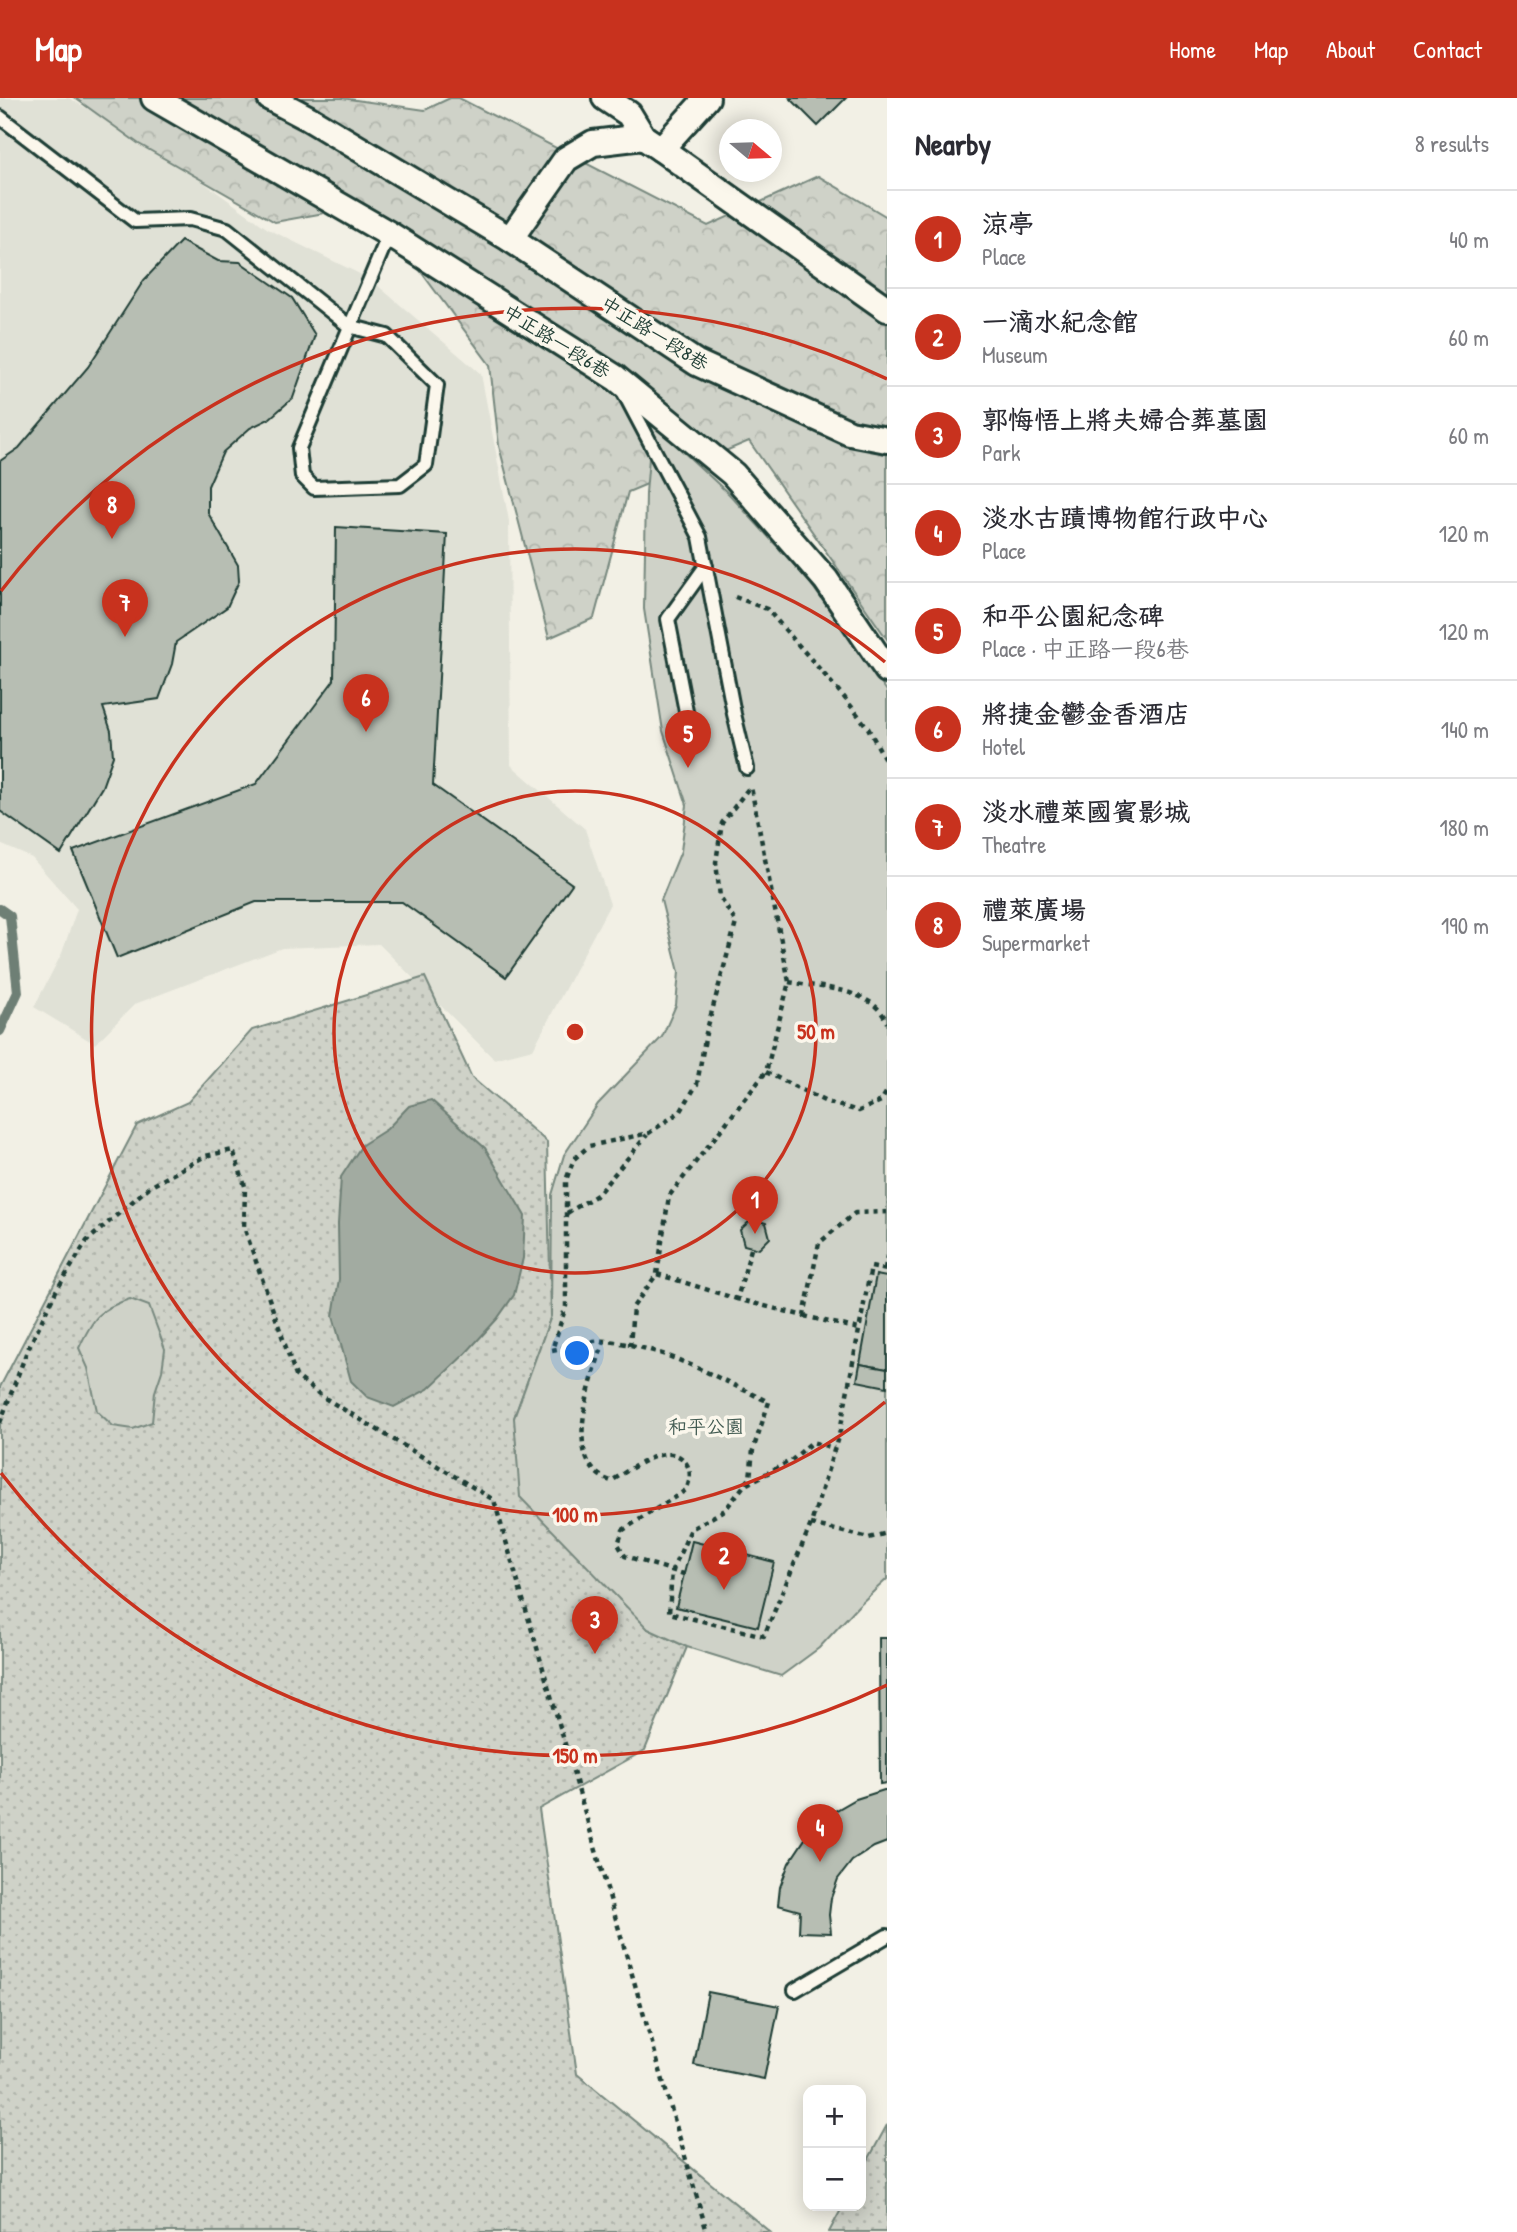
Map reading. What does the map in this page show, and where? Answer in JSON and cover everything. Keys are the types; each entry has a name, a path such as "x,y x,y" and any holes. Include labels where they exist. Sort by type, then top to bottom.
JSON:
{"street":[{"name":"中正路一段6巷","path":"154,98 389,234 616,378 733,474 826,580 887,670"},
{"name":"中正路一段8巷","path":"270,98 510,239 697,363 850,433 887,440"},
{"path":"605,98 629,114 652,143 887,309"},
{"path":"510,239 566,159 593,143 652,143 707,98"}],"lane":[{"path":"0,117 135,221 190,219 227,229 349,326 387,336 437,385 426,465 400,485 314,488 302,476 299,448 349,326 389,234"},
{"path":"616,378 700,537 747,768"},
{"path":"690,727 668,619 706,566"},
{"path":"796,1990 887,1936"}],"path":[{"path":"711,588 767,609 869,728 887,763"},
{"path":"630,1346 633,1307 657,1275 669,1196 766,1072 789,982 747,768"},
{"path":"566,1214 597,1195 649,1133 681,1111 697,1084 706,1032 736,923 720,897 716,862 722,823 751,786"},
{"path":"789,982 869,1000 886,1015 887,1023"},
{"path":"766,1072 826,1102 859,1111 881,1101 887,1091"},
{"path":"649,1133 589,1146 574,1159 566,1180 566,1306 552,1350 604,1340 676,1357 769,1402 753,1450 750,1478 725,1510 691,1529 672,1571 669,1613 764,1636 811,1524 834,1448 871,1267 886,1270 887,1256"},
{"path":"0,1423 33,1339 56,1290 87,1241 148,1188 205,1156 233,1150 245,1186 243,1227 296,1376 323,1397 494,1500 707,2232"},
{"path":"804,1316 819,1243 855,1213 887,1212"},
{"path":"737,1299 751,1249"},
{"path":"657,1275 737,1299 859,1329"},
{"path":"604,1340 585,1403 582,1424 589,1465 598,1476 611,1481 659,1454 677,1455 686,1462 690,1475 686,1490 623,1530 618,1541 619,1549 625,1556 684,1574"},
{"path":"743,1486 792,1460 812,1442 834,1448"},
{"path":"811,1524 869,1538 887,1534"}],"shaded area":[{"path":"0,98 69,98 161,152 268,229 370,279 481,374 509,521 511,765 585,829 610,904 533,1049 494,1059 379,944 282,948 135,1004 95,1044 34,1007 62,953 77,909 32,858 0,844"},
{"path":"431,1100 485,1148 525,1216 523,1258 514,1295 497,1319 428,1389 394,1407 367,1397 351,1381 333,1316 339,1279 341,1177 362,1145 387,1129 409,1106"}],"green space":[{"path":"75,98 342,98 425,110 450,98 459,98 708,226 818,176 887,217 887,639 749,441 628,492 594,618 549,638 499,446 490,365 410,257 335,211 275,222 139,144"},
{"name":"和平公園","path":"652,423 729,494 808,580 887,691 887,1579 819,1648 781,1676 687,1647 648,1629 520,1497 514,1418 551,1316 552,1195 564,1155 598,1104 662,1037 676,1005 679,972 661,900 681,851 687,805 663,731 644,609 646,493"},
{"path":"425,977 472,1078 547,1142 551,1316 514,1418 648,1629 687,1647 645,1750 539,1809 577,2074 770,2232 0,2232 0,1387 137,1125 188,1102 252,1030"},
{"path":"130,1299 149,1306 165,1349 155,1392 152,1422 133,1429 113,1426 97,1411 88,1368 79,1348 98,1316"},
{"path":"887,2125 887,2232 829,2232 840,2211 866,2211 866,2164"}],"building":[{"path":"790,98 846,98 818,126"},
{"path":"181,241 218,261 240,262 292,298 315,335 293,398 269,419 250,428 223,452 208,486 208,513 238,565 239,581 227,607 176,642 172,664 159,699 103,707 111,731 113,756 102,787 61,854 0,811 0,461 19,448 88,367 144,280"},
{"path":"336,527 447,534 433,785 572,884 506,977 402,902 256,902 117,958 73,851 256,784 334,680"},
{"path":"752,1219 766,1223 770,1238 759,1249 744,1245 740,1230"},
{"path":"876,1275 887,1277 887,1369 860,1364"},
{"path":"860,1364 887,1369 887,1387 857,1381"},
{"path":"692,1541 774,1562 758,1627 676,1607"},
{"path":"879,1638 887,1638 887,1783 880,1784"},
{"path":"887,1790 887,1842 852,1861 838,1879 831,1898 831,1933 799,1932 800,1911 778,1905 780,1887 789,1863 805,1839 828,1815 856,1799"},
{"path":"708,1992 779,2006 764,2079 694,2065"}],"waterway":[{"path":"0,909 10,916 18,992 0,1031"}],"place":[{"name":"禮萊廣場","path":"112,539"},
{"name":"淡水禮萊國賓影城","path":"125,637"},
{"name":"將捷金鬱金香酒店","path":"366,732"},
{"name":"和平公園紀念碑","path":"688,768"},
{"name":"涼亭","path":"755,1234"},
{"name":"一滴水紀念館","path":"724,1590"},
{"name":"郭悔悟上將夫婦合葬墓園","path":"595,1654"},
{"name":"淡水古蹟博物館行政中心","path":"820,1862"}]}
